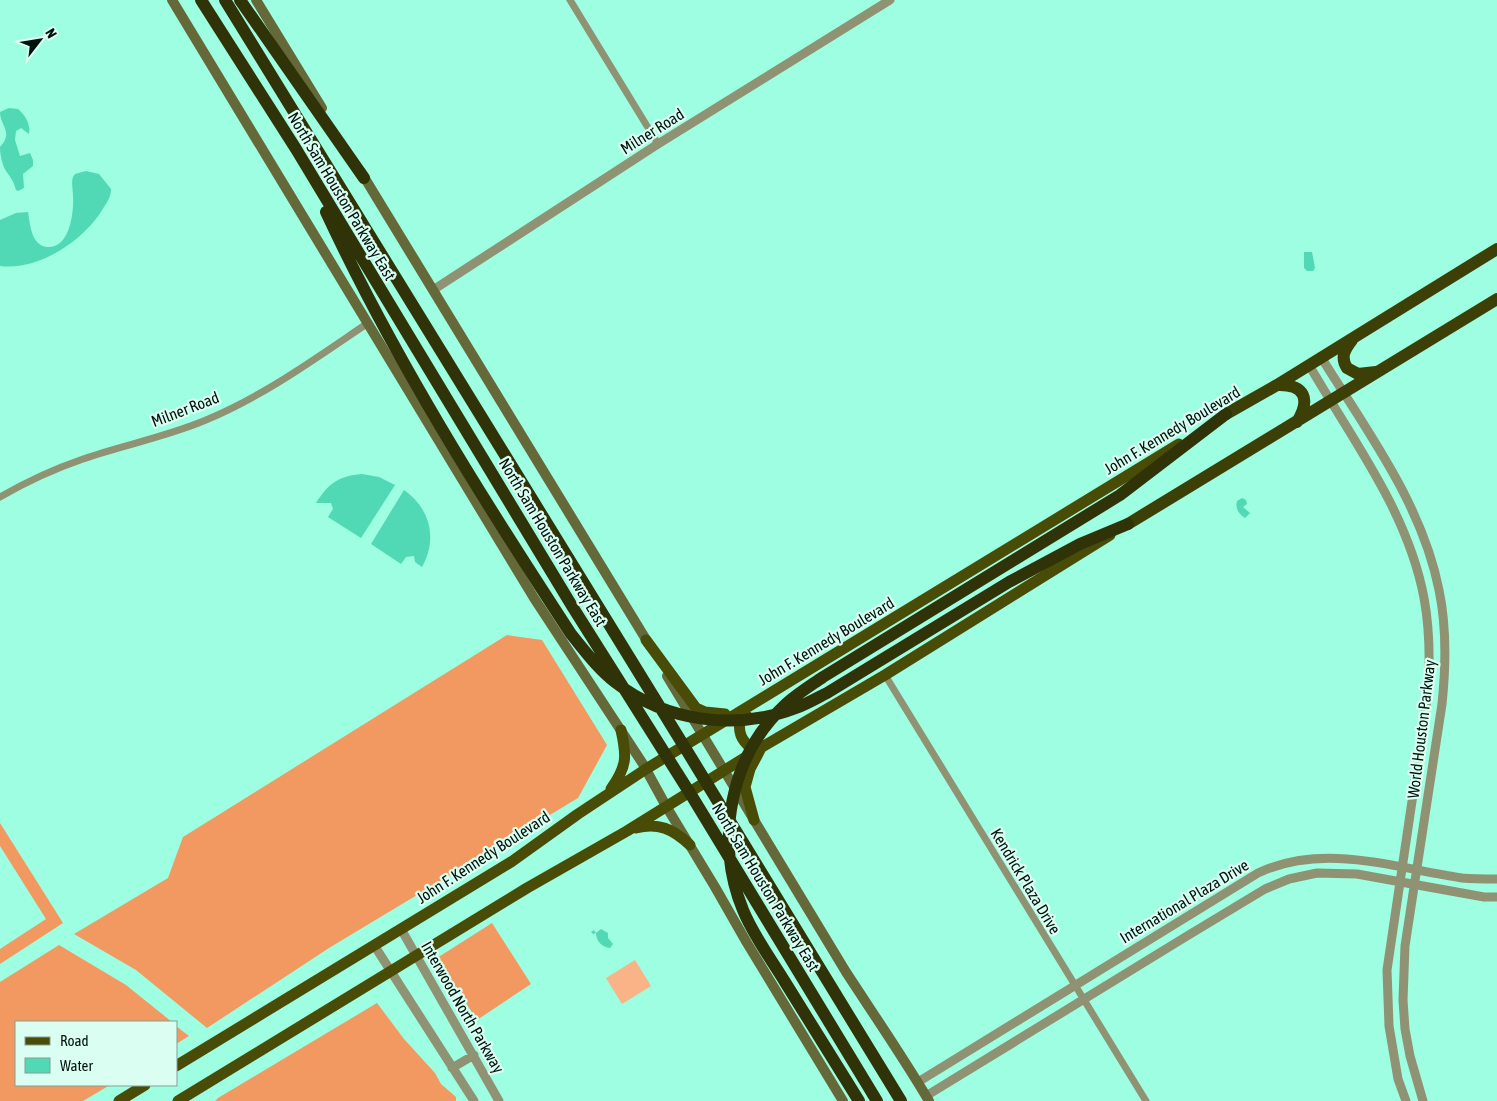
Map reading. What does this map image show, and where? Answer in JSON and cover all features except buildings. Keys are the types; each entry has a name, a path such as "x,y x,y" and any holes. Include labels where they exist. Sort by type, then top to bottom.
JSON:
{"highway":[{"name":"North Sam Houston Parkway East","path":"200,0 296,149 572,606 693,798 877,1101"},
{"name":"North Sam Houston Parkway East","path":"225,0 696,764 900,1101"},
{"path":"240,0 364,178"},
{"path":"296,149 349,263 412,381 558,613 587,653 614,681 630,693 658,706 680,715 697,719 734,721 787,712 799,708 827,693 1009,582 1080,544 1128,524 1497,299"},
{"name":"John F. Kennedy Boulevard","path":"1226,414 1497,249"},
{"path":"1355,336 1345,350 1343,361 1347,368 1358,374 1380,372"},
{"path":"1276,385 1292,385 1298,388 1305,398 1304,407 1296,422"},
{"path":"859,1101 759,940 743,911 732,872 728,840 734,792 738,777 761,732 786,704 823,678 1120,494 1226,414"}],"main road":[{"path":"172,0 534,598 622,730 650,766 666,806 843,1101"},
{"name":"North Sam Houston Parkway East","path":"256,0 646,640 719,774 754,820 846,972 880,1021 928,1099"},
{"name":"John F. Kennedy Boulevard","path":"178,1065 510,862 609,792 650,766 1226,414"},
{"path":"178,1101 538,881 627,831 1128,524"},
{"path":"646,640 696,708 717,714 731,714 742,711"},
{"path":"762,747 751,748 746,744 738,729 740,720 782,692 798,677"},
{"path":"609,792 624,767 626,750 622,730"},
{"path":"754,820 746,787 750,769 762,747"},
{"path":"627,831 648,825 659,826 681,836 690,844"},
{"path":"119,1101 143,1086"}],"street":[{"path":"570,0 658,144"},
{"name":"Milner Road","path":"433,290 658,144 890,0"},
{"name":"Milner Road","path":"0,497 44,475 84,459 177,431 206,420 244,402 300,369 368,324"},
{"name":"World Houston Parkway","path":"1321,357 1410,503 1425,540 1440,591 1445,634 1445,676 1434,765 1405,946 1403,1000 1405,1029 1410,1056 1423,1101"},
{"name":"World Houston Parkway","path":"1309,365 1379,482 1394,511 1412,552 1420,580 1429,634 1430,668 1428,693 1387,970 1387,998 1392,1049 1398,1079 1406,1101"},
{"path":"1394,511 1410,503"},
{"path":"1429,634 1445,634"},
{"name":"Kendrick Plaza Drive","path":"884,674 1146,1101"},
{"path":"1418,760 1434,765"},
{"name":"International Plaza Drive","path":"918,1082 1258,873 1273,866 1312,858 1342,858 1417,868 1465,878 1497,879"},
{"path":"1288,862 1289,878"},
{"name":"International Plaza Drive","path":"928,1099 1082,999 1265,889 1289,878 1310,874 1357,874 1484,897 1497,897"},
{"path":"1178,922 1187,936"},
{"name":"Interwood North Parkway","path":"401,929 500,1101"},
{"path":"374,945 474,1101"},
{"path":"1387,998 1403,1000"},
{"path":"452,1068 474,1055"}],"shaded area":[{"path":"507,635 542,640 607,745 578,798 329,948 207,1028 136,970 74,934 168,878 183,837"},
{"path":"0,823 63,923 0,964 0,949 46,919 0,846"},
{"path":"492,923 531,984 477,1020 437,958"},
{"path":"59,945 126,985 171,1021 15,1021 15,1086 108,1086 83,1101 0,1101 0,982"},
{"path":"635,960 651,986 622,1004 606,978"},
{"path":"377,1003 404,1039 435,1073 441,1084 456,1097 456,1101 215,1101 218,1098"},
{"path":"178,1028 189,1036 178,1043"}],"water":[{"path":"9,108 18,109 27,120 29,134 21,128 16,131 15,140 20,156 30,153 33,160 33,166 23,174 24,188 18,191 2,163 0,153 0,147 4,142 6,133 0,112"},
{"path":"86,171 99,174 111,189 107,203 96,219 73,241 45,258 30,264 0,266 0,220 16,213 28,212 34,238 47,247 55,246 66,236 69,228 73,203 73,177 75,174"},
{"path":"1304,252 1312,252 1315,268 1313,271 1307,271 1304,268"},
{"path":"362,474 379,477 395,485 361,538 328,517 333,509 331,503 316,503 334,482 346,477"},
{"path":"404,490 420,506 429,525 430,546 422,567 415,562 414,556 406,557 401,564 371,544"},
{"path":"1242,498 1246,500 1247,504 1243,507 1250,513 1245,518 1237,509 1237,501"},
{"path":"601,929 608,933 608,938 613,944 610,948 600,943 596,933"}]}
